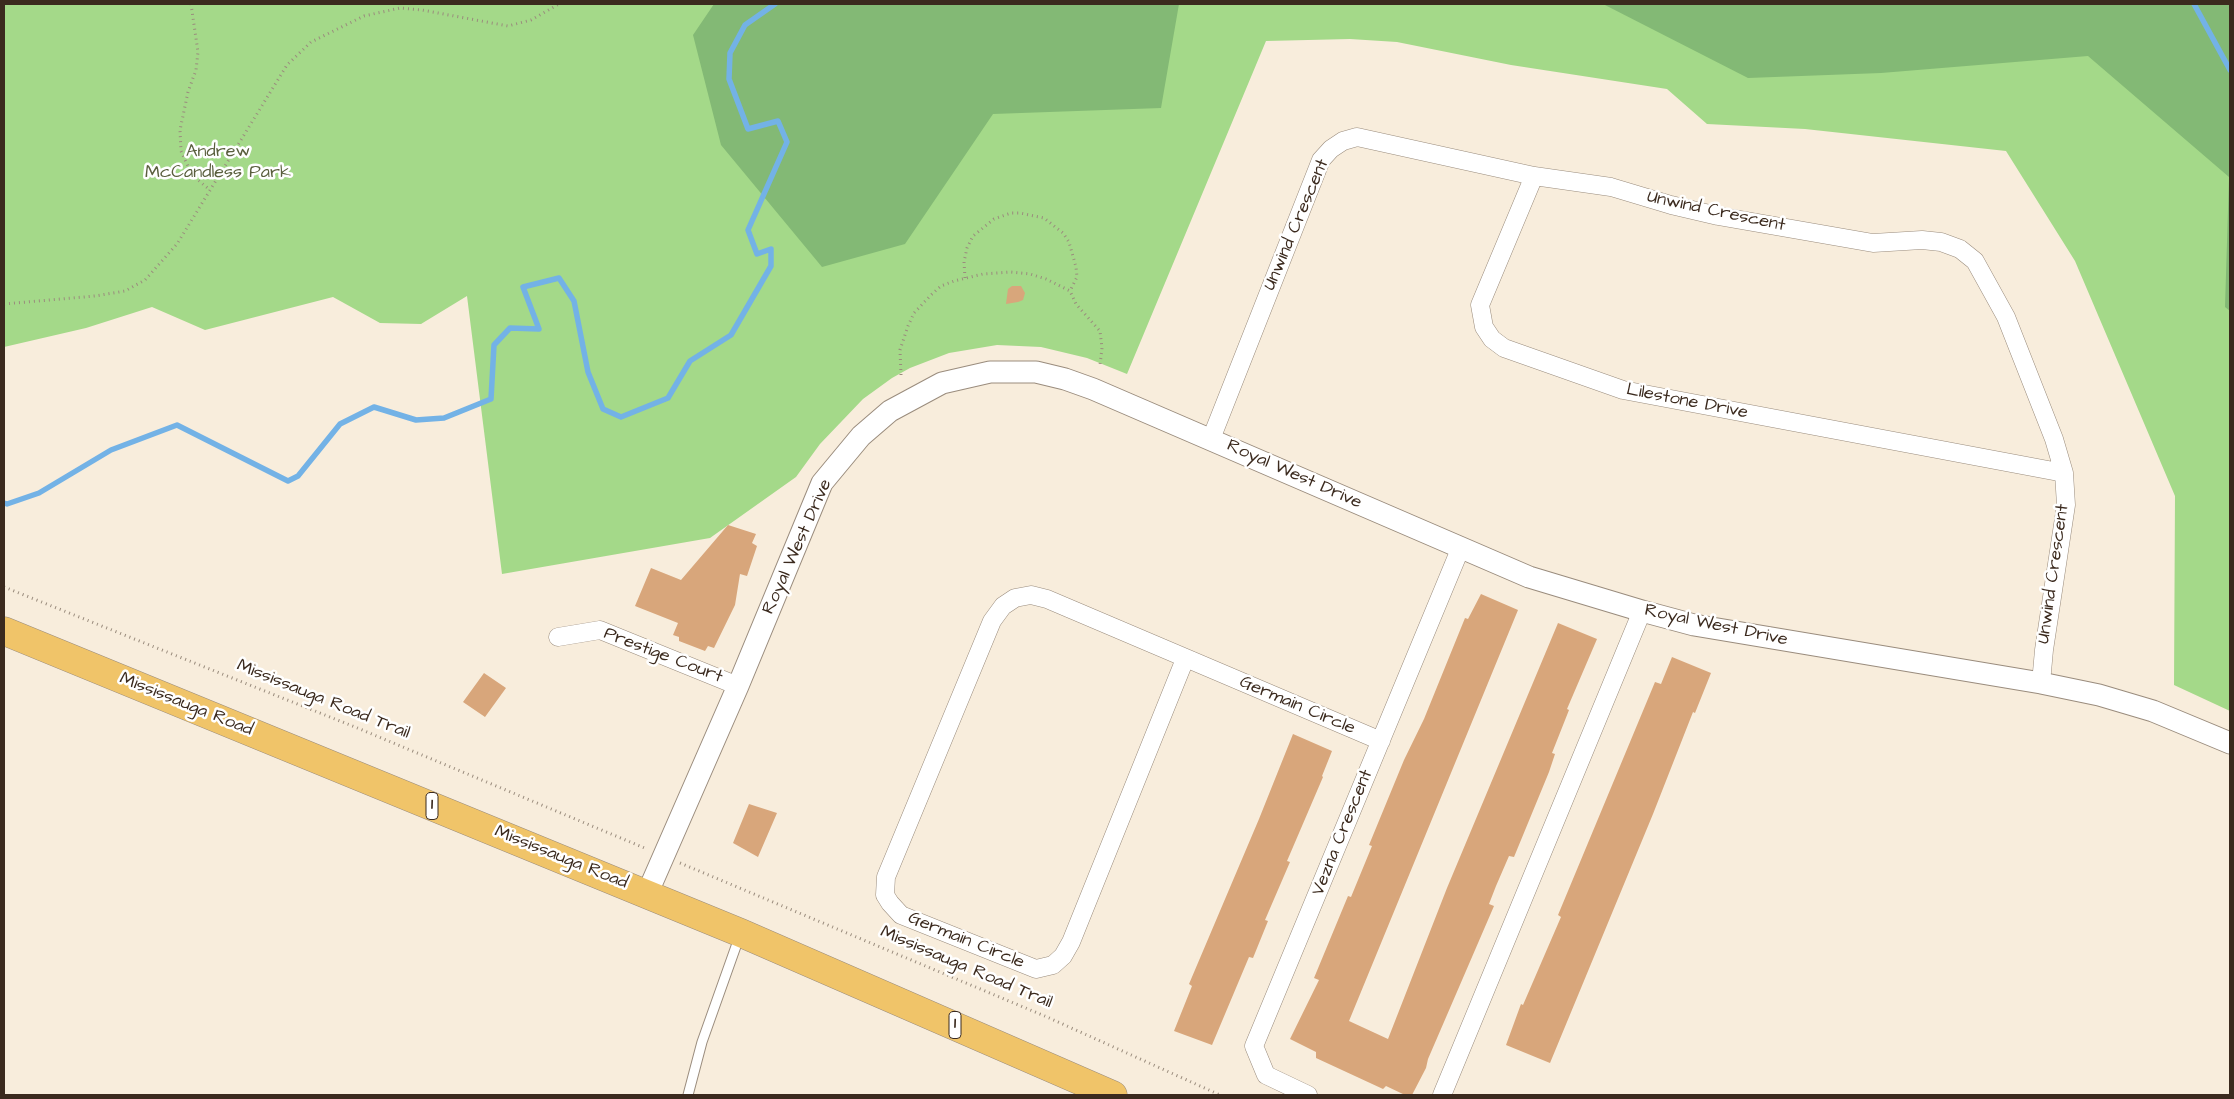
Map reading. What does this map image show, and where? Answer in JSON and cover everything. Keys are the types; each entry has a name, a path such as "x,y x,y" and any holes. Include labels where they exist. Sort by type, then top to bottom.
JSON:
{"main road":[{"name":"Mississauga Road","path":"4,631 741,933 1113,1095"}],"street":[{"name":"Unwind Crescent","path":"1211,439 1321,160 1331,149 1343,141 1357,137 1534,176 1611,188 1672,205 1785,228 1873,243 1922,240 1941,242 1960,249 1975,261 2006,317 2054,439 2064,473 2066,505 2044,650 2041,684"},
{"name":"Lilestone Drive","path":"1534,176 1480,305 1484,327 1492,339 1504,348 1623,390 2064,473"},
{"name":"Royal West Drive","path":"647,894 738,686 822,483 862,436 890,411 942,383 973,374 990,372 1036,372 1065,379 1093,389 1529,577 1642,611 1694,625 2099,695 2153,711 2230,743"},
{"name":"Vezna Crescent","path":"1308,1095 1266,1075 1254,1046 1461,547"},
{"name":"Germain Circle","path":"1185,659 1071,942 1063,956 1053,964 1036,969 901,915 890,903 885,895 886,877 992,621 1003,606 1015,598 1031,596 1047,599 1381,741"},
{"path":"1442,1095 1642,611"},
{"name":"Prestige Court","path":"558,637 600,630 738,686"}],"lane":[{"path":"688,1095 702,1042 741,933"}],"path":[{"path":"191,4 198,52 196,70 188,92 180,130 181,151 192,175 210,190"},
{"path":"4,304 95,296 125,291 145,280 177,244 287,65 311,42 338,27 364,16 400,8 422,10 508,26 531,20 559,4"},
{"path":"965,278 964,262 967,248 973,236 994,219 1011,213 1020,213 1044,218 1062,233 1069,242 1076,267 1076,277 1070,291"},
{"path":"901,375 900,350 914,313 941,286 965,278 1002,272 1030,274 1046,279 1070,291 1076,304 1100,331 1102,348 1100,365"},
{"name":"Mississauga Road Trail","path":"4,587 355,727 630,842"},
{"name":"Mississauga Road Trail","path":"699,871 1047,1017 1220,1095"}],"green space":[{"name":"Andrew McCandless Park","path":"4,4 2230,4 2230,711 2174,685 2175,496 2075,261 2006,151 1805,129 1707,124 1667,89 1511,65 1397,42 1350,39 1266,41 1127,374 1087,358 1041,347 997,345 949,353 910,368 892,378 863,399 820,444 796,477 710,538 502,574 467,296 421,324 380,323 333,297 205,330 152,307 86,328 4,347"},
{"path":"714,4 1179,4 1161,108 993,114 905,244 822,267 721,145 693,35"},
{"path":"1603,4 2230,4 2230,311 2225,307 2229,177 2088,56 1881,73 1748,78"}],"building":[{"path":"1012,286 1021,286 1025,293 1023,300 1006,304 1008,289"},
{"path":"728,525 756,534 752,543 757,546 747,576 740,574 735,605 714,648 708,646 705,651 679,641 679,637 673,635 678,623 635,606 651,568 681,580"},
{"path":"1481,594 1518,610 1349,1021 1388,1039 1447,888 1558,623 1597,639 1567,709 1569,710 1552,753 1555,754 1549,772 1514,857 1509,856 1496,886 1489,904 1494,906 1428,1059 1426,1068 1412,1095 1405,1095 1386,1086 1383,1089 1316,1058 1316,1052 1290,1039 1319,980 1314,978 1348,896 1351,897 1372,846 1369,845 1404,760 1424,719 1465,618 1468,619"},
{"path":"1672,657 1711,673 1695,713 1693,712 1550,1063 1506,1045 1521,1004 1523,1005 1561,917 1558,915 1655,682 1661,684"},
{"path":"484,673 506,688 485,717 463,702"},
{"path":"1293,734 1332,751 1323,777 1287,861 1290,862 1265,920 1268,921 1253,958 1249,957 1212,1045 1174,1031 1192,986 1189,984"},
{"path":"749,804 777,813 758,857 733,843"}],"waterway":[{"path":"4,503 7,504 39,493 111,450 177,425 288,481 298,476 340,424 374,407 416,420 444,418 491,399 494,345 510,328 539,329 523,287 559,278 574,301 588,372 603,409 621,417 668,398 690,361 731,335 771,266 771,249 757,254 748,230 787,142 778,121 748,129 729,79 730,53 745,25 775,4"},
{"path":"2194,4 2230,70"}]}
